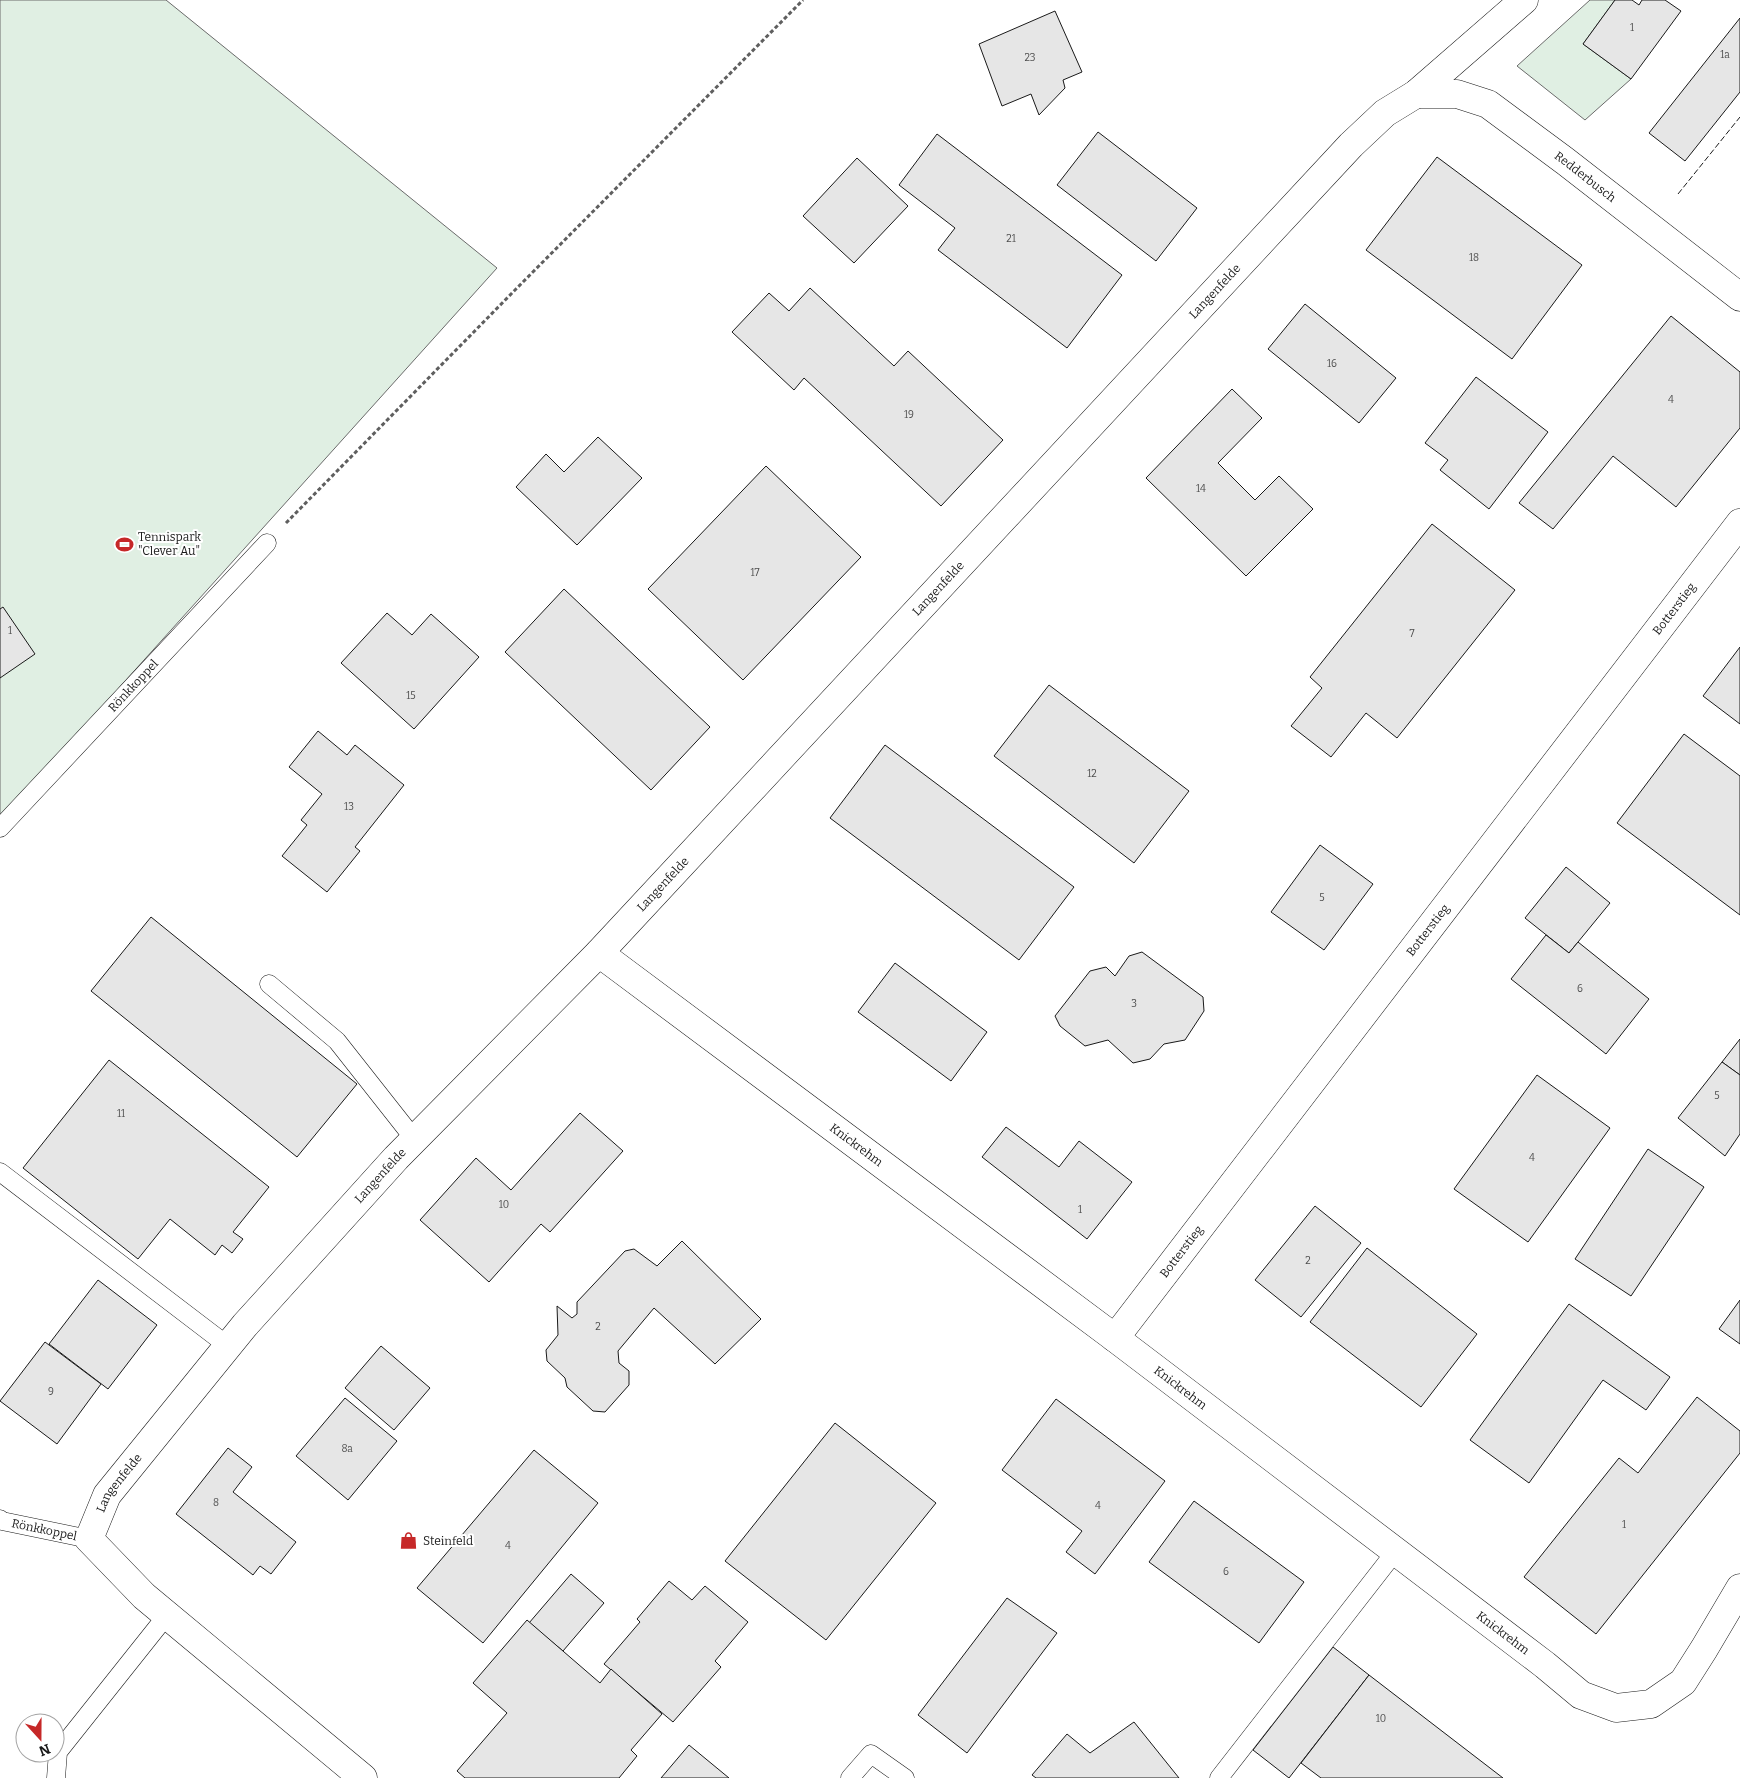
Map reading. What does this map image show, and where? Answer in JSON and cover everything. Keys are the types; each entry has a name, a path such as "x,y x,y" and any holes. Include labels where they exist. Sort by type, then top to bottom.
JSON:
{"street":[{"name":"Langenfelde","path":"89,1539 107,1496 228,1346 377,1180 599,953 1352,145 1385,113 1416,94 1524,0"},
{"name":"Redderbusch","path":"1416,94 1457,94 1488,104 1565,161 1740,297"},
{"name":"Botterstieg","path":"1114,1338 1740,523"},
{"name":"Knickrehm","path":"599,953 1114,1338 1581,1695 1616,1708 1651,1704 1683,1682 1740,1588"},
{"path":"89,1539 144,1596 363,1778"}],"lane":[{"name":"Rönkkoppel","path":"0,828 267,543"},
{"path":"269,984 337,1041 415,1140"},
{"path":"0,1172 228,1346"},
{"name":"Rönkkoppel","path":"1,1521 89,1539"},
{"path":"1219,1778 1395,1552"},
{"path":"56,1778 58,1752 167,1615"},
{"path":"850,1778 871,1754 905,1778"}],"path":[{"path":"267,543 803,0"}],"green space":[{"name":"Tennispark \"Clever Au\"","path":"0,0 166,0 497,268 0,820"},
{"path":"1590,0 1615,0 1583,44 1631,79 1585,120 1517,66"}],"building":[{"path":"1615,0 1632,0 1639,5 1642,0 1665,0 1681,11 1631,79 1583,44"},
{"path":"1055,11 1082,72 1063,80 1065,88 1039,115 1031,94 1002,106 979,44"},
{"path":"1740,18 1740,92 1685,161 1649,133"},
{"path":"1098,132 1197,208 1156,261 1057,185"},
{"path":"937,134 1122,275 1067,348 938,250 955,228 899,185"},
{"path":"1437,157 1582,265 1512,359 1366,250"},
{"path":"857,158 908,206 854,263 803,216"},
{"path":"810,288 894,366 908,351 1003,440 941,506 804,378 794,390 732,332 769,293 789,311"},
{"path":"1305,304 1396,378 1359,423 1268,349"},
{"path":"1671,316 1740,372 1740,428 1676,507 1613,456 1553,529 1519,503"},
{"path":"1476,377 1548,432 1489,509 1440,470 1448,460 1425,443"},
{"path":"1232,389 1262,418 1218,463 1255,500 1279,476 1313,509 1246,576 1146,478"},
{"path":"598,437 642,478 577,545 516,487 546,454 564,472"},
{"path":"766,466 861,557 743,680 648,589"},
{"path":"1432,524 1515,590 1397,738 1366,713 1331,757 1291,726 1322,688 1310,677"},
{"path":"564,589 710,727 651,790 505,652"},
{"path":"3,607 35,654 0,678 0,609"},
{"path":"387,613 412,635 431,614 479,657 414,729 341,663"},
{"path":"1740,647 1740,724 1703,696"},
{"path":"1049,685 1189,791 1134,863 994,756"},
{"path":"318,731 347,755 355,745 404,785 355,847 360,851 327,892 282,856 307,825 301,820 322,794 289,767"},
{"path":"1684,734 1740,776 1740,915 1617,823"},
{"path":"885,745 1074,887 1019,960 830,818"},
{"path":"1320,845 1373,884 1324,950 1271,912"},
{"path":"1566,867 1610,903 1569,953 1525,918"},
{"path":"151,917 357,1084 297,1157 91,991"},
{"path":"1546,935 1569,953 1578,942 1649,999 1606,1054 1511,979"},
{"path":"1142,952 1203,997 1204,1011 1185,1040 1164,1044 1150,1059 1133,1063 1108,1040 1085,1046 1060,1026 1055,1016 1090,971 1106,967 1115,976 1129,956"},
{"path":"895,963 987,1032 951,1081 858,1012"},
{"path":"1740,1039 1740,1075 1722,1062"},
{"path":"109,1060 269,1187 233,1232 243,1239 232,1253 222,1245 215,1255 170,1219 138,1259 23,1168"},
{"path":"1722,1062 1740,1075 1740,1134 1725,1156 1678,1118"},
{"path":"1537,1075 1610,1128 1528,1242 1454,1189"},
{"path":"580,1113 623,1151 550,1232 541,1224 489,1282 420,1220 476,1158 511,1190"},
{"path":"1006,1127 1059,1167 1079,1141 1132,1182 1087,1239 982,1157"},
{"path":"1648,1149 1704,1187 1631,1296 1575,1259"},
{"path":"1315,1206 1361,1243 1301,1317 1255,1280"},
{"path":"682,1241 761,1319 715,1364 654,1308 618,1351 619,1363 629,1371 629,1385 605,1412 593,1411 567,1387 565,1378 547,1361 546,1350 558,1335 557,1306 572,1318 577,1314 577,1302 625,1251 634,1249 657,1266"},
{"path":"1367,1248 1477,1334 1421,1407 1310,1322"},
{"path":"98,1280 157,1325 108,1389 49,1344"},
{"path":"1740,1300 1740,1344 1719,1329"},
{"path":"1569,1304 1670,1377 1646,1410 1603,1380 1529,1483 1470,1440"},
{"path":"45,1342 101,1384 57,1444 0,1401"},
{"path":"381,1346 430,1388 394,1430 345,1388"},
{"path":"1697,1397 1740,1431 1740,1453 1596,1634 1524,1577 1619,1458 1638,1473"},
{"path":"345,1398 397,1441 348,1500 296,1456"},
{"path":"1056,1399 1165,1481 1095,1574 1066,1552 1082,1531 1002,1470"},
{"path":"835,1423 936,1503 826,1640 725,1561"},
{"path":"228,1448 252,1467 233,1492 296,1542 271,1574 260,1566 253,1575 176,1514"},
{"path":"534,1450 598,1503 483,1643 417,1588"},
{"path":"1194,1501 1304,1582 1259,1643 1149,1562"},
{"path":"571,1574 604,1603 563,1651 529,1623"},
{"path":"669,1581 692,1600 705,1586 748,1622 715,1661 721,1667 673,1722 604,1664 640,1622 637,1619"},
{"path":"1007,1598 1057,1633 967,1753 918,1715"},
{"path":"527,1620 600,1683 611,1669 662,1714 631,1750 637,1756 619,1778 465,1778 457,1771 507,1713 473,1683"},
{"path":"1333,1647 1369,1675 1289,1778 1253,1750"},
{"path":"1369,1675 1503,1778 1321,1778 1301,1763"},
{"path":"1134,1722 1179,1778 1036,1778 1032,1775 1067,1734 1090,1753"},
{"path":"689,1745 729,1778 661,1778"}],"fence":[{"path":"1678,194 1740,117"}],"place":[{"name":"Tennispark \"Clever Au\"","path":"124,544"},
{"name":"Steinfeld","path":"409,1541"}]}
